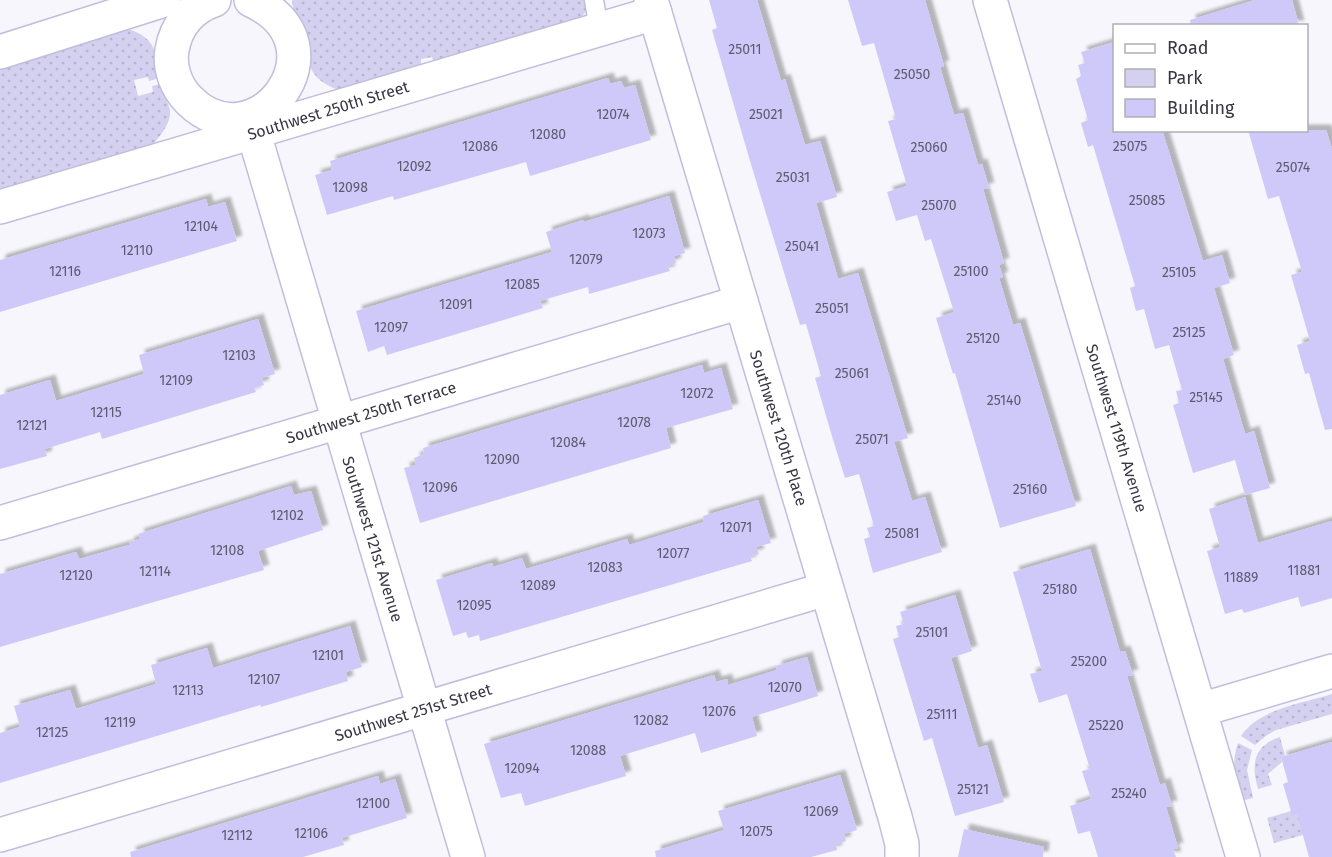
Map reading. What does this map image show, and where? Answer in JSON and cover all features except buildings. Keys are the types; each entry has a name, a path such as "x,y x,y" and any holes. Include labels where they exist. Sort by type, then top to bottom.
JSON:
{"street":[{"path":"0,52 164,0"},
{"path":"213,0 192,12 177,31 171,54 174,78 182,94 196,107 212,116 252,124 281,95 288,84 294,58 292,46 282,22 273,12 251,0"},
{"name":"Southwest 119th Avenue","path":"990,0 1243,857"},
{"name":"Southwest 250th Street","path":"0,207 596,15 653,7"},
{"name":"Southwest 120th Place","path":"653,7 900,834 902,857"},
{"name":"Southwest 121st Avenue","path":"252,124 468,857"},
{"name":"Southwest 250th Terrace","path":"0,523 741,302"},
{"name":"Southwest 251st Street","path":"0,835 826,589"},
{"path":"1200,710 1332,672"}],"green space":[{"path":"292,0 586,0 587,9 580,20 434,64 432,57 421,59 421,68 339,90 327,85 312,71"},
{"path":"125,28 148,40 155,52 159,78 149,81 148,77 134,80 138,96 153,92 152,86 160,84 170,117 159,138 152,146 0,192 0,65"},
{"path":"1332,694 1332,714 1276,730 1255,745 1241,736 1259,719 1270,713"},
{"path":"1280,737 1285,756 1281,757 1282,762 1268,774 1272,785 1258,789 1255,772 1256,757 1264,746"},
{"path":"1238,743 1252,750 1247,770 1253,798 1245,800 1241,798 1235,770"},
{"path":"1291,811 1303,812 1303,835 1274,843 1267,818"}]}
